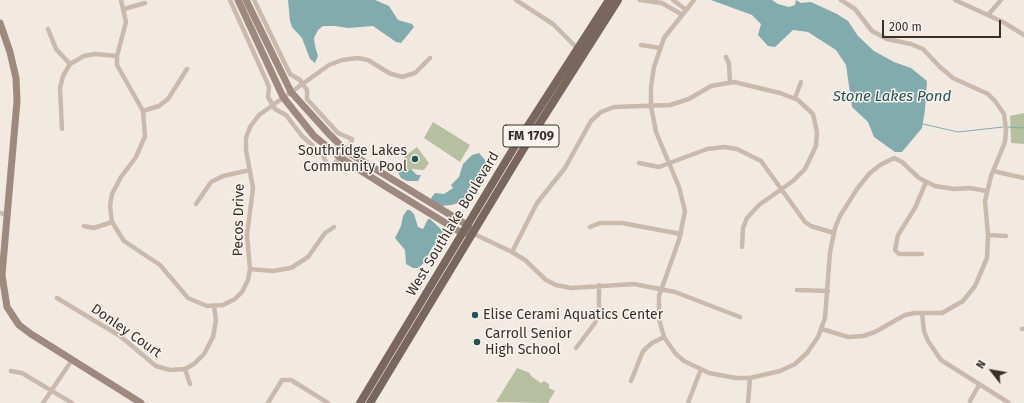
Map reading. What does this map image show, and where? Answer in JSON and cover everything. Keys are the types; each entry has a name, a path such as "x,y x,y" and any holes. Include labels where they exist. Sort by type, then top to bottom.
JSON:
{"main road":[{"name":"West Southlake Boulevard","path":"360,403 465,229 577,48 609,0"},
{"name":"West Southlake Boulevard","path":"370,403 472,232 618,0"}],"street":[{"path":"121,0 124,9 126,29 117,56 119,70 143,111 145,123 143,143 112,194 110,206 112,222 124,241 160,266 188,298 202,305 214,306 216,320 213,337 204,354 194,364 185,369 190,384"},
{"path":"230,0 267,82 269,87 268,96 272,104 277,111 286,115 302,136 322,154 327,164 333,165 341,158 352,139 350,136 338,133 316,111 307,99 307,90 297,76 290,74 254,0"},
{"path":"238,0 283,97 314,136 341,158 465,229 512,252 525,260 546,280 556,285 571,288 599,285 634,284 675,292 740,317"},
{"path":"246,0 291,92 328,134 346,151 465,229"},
{"path":"516,0 553,24 577,48"},
{"path":"640,0 662,3 681,14"},
{"path":"673,0 685,9"},
{"path":"694,0 681,14 664,38 652,77 652,106 656,132 682,194 685,211 681,234 661,289 658,311 664,337 681,358 701,369 720,376 750,378 774,374 795,364 810,349 822,329 827,308 830,252 840,216 857,189 869,174 880,165 891,159 898,159 918,178 926,182 944,188 970,188 987,191"},
{"path":"822,329 848,337 863,336 875,332 906,315 942,313 957,306 969,296 979,279 987,258 988,235 985,212 987,191 993,171 1005,142 1006,127 1000,108 988,94 953,78 923,49 911,44 887,39 872,31 855,9 841,0"},
{"path":"955,0 988,15 1024,35"},
{"path":"988,15 1001,0"},
{"path":"124,9 145,3"},
{"path":"0,22 10,52 16,78 17,101 2,275 7,307 19,325 31,334 141,403"},
{"path":"48,29 56,49 70,64"},
{"path":"641,45 660,48"},
{"path":"62,130 60,88 63,76 70,64 84,56 95,54 117,56"},
{"path":"726,57 729,64 730,82"},
{"name":"Pecos Drive","path":"214,306 223,305 234,299 242,292 248,280 250,269 247,234 253,188 246,150 248,132 259,115 272,104 329,65 348,59 368,60 389,73 402,76 415,73 430,58"},
{"path":"143,111 159,106 168,99 186,69"},
{"path":"512,252 537,203 565,168 591,121 601,112 614,107 652,106 681,102 711,86 730,82 749,84 795,98 806,106 812,114 816,124 817,140 805,169 793,181 759,205 747,218 743,228 742,247"},
{"path":"795,98 801,82"},
{"path":"639,164 655,167 669,164 707,149 724,147 737,148 761,161 805,222 816,228 834,234"},
{"path":"196,204 211,182 223,176 250,170"},
{"path":"993,171 1024,178"},
{"path":"922,254 899,254 895,250 898,235 915,208 926,182"},
{"path":"0,214 8,215"},
{"path":"84,226 94,228 112,222"},
{"path":"590,227 600,223 622,223 681,234"},
{"path":"250,269 273,271 291,268 308,257 325,233 334,226"},
{"path":"988,235 1006,236"},
{"path":"576,348 595,323 599,304 599,285"},
{"path":"797,290 828,291"},
{"name":"Donley Court","path":"57,298 120,336 156,366 170,370 185,369"},
{"path":"922,313 924,331 928,341 942,360 1009,403"},
{"path":"631,381 643,351 652,343 664,337"},
{"path":"43,403 72,360"},
{"path":"688,403 701,369"},
{"path":"11,371 22,373 72,403"},
{"path":"748,403 750,378"},
{"path":"268,403 282,380 291,380 328,403"},
{"path":"970,401 980,385"}],"green space":[{"path":"1024,113 1024,144 1011,143 1010,116"},
{"path":"433,122 470,145 460,162 424,138"},
{"name":"Southridge Lakes Community Pool","path":"417,147 429,163 424,170 411,169 407,172 402,164 406,161 404,157"},
{"path":"517,368 530,373 531,376 541,383 544,381 549,384 549,388 555,391 548,403 496,402"}],"water":[{"path":"288,0 375,0 389,6 398,20 412,24 414,27 401,43 396,42 373,26 348,28 323,26 318,30 314,38 318,56 315,63 310,59 302,38 292,27"},
{"name":"Stone Lakes Pond","path":"711,0 772,0 778,4 789,7 795,5 796,0 801,3 811,2 837,14 848,21 858,36 874,51 894,62 911,68 927,81 922,128 902,152 895,152 874,137 868,122 852,107 846,65 836,50 808,32 793,30 775,47 768,46 758,35 761,24 752,15"},
{"path":"479,153 486,161 486,168 483,177 478,182 472,196 463,202 451,205 441,206 433,201 431,198 435,193 444,194 453,188 451,185 459,177 463,164 472,155"},
{"path":"402,166 406,172 411,169 417,175 421,175 418,181 407,181 401,178 398,172"},
{"path":"407,210 410,210 414,214 418,227 423,229 428,219 430,219 443,231 444,235 443,239 433,246 424,263 418,268 413,268 406,264 405,250 395,238 401,226 403,216"}],"waterway":[{"path":"923,124 958,132 1003,127"},
{"path":"1008,127 1024,128"}],"place":[{"name":"Southridge Lakes Community Pool","path":"415,159"},
{"name":"Elise Cerami Aquatics Center","path":"475,315"},
{"name":"Carroll Senior High School","path":"477,342"}]}
